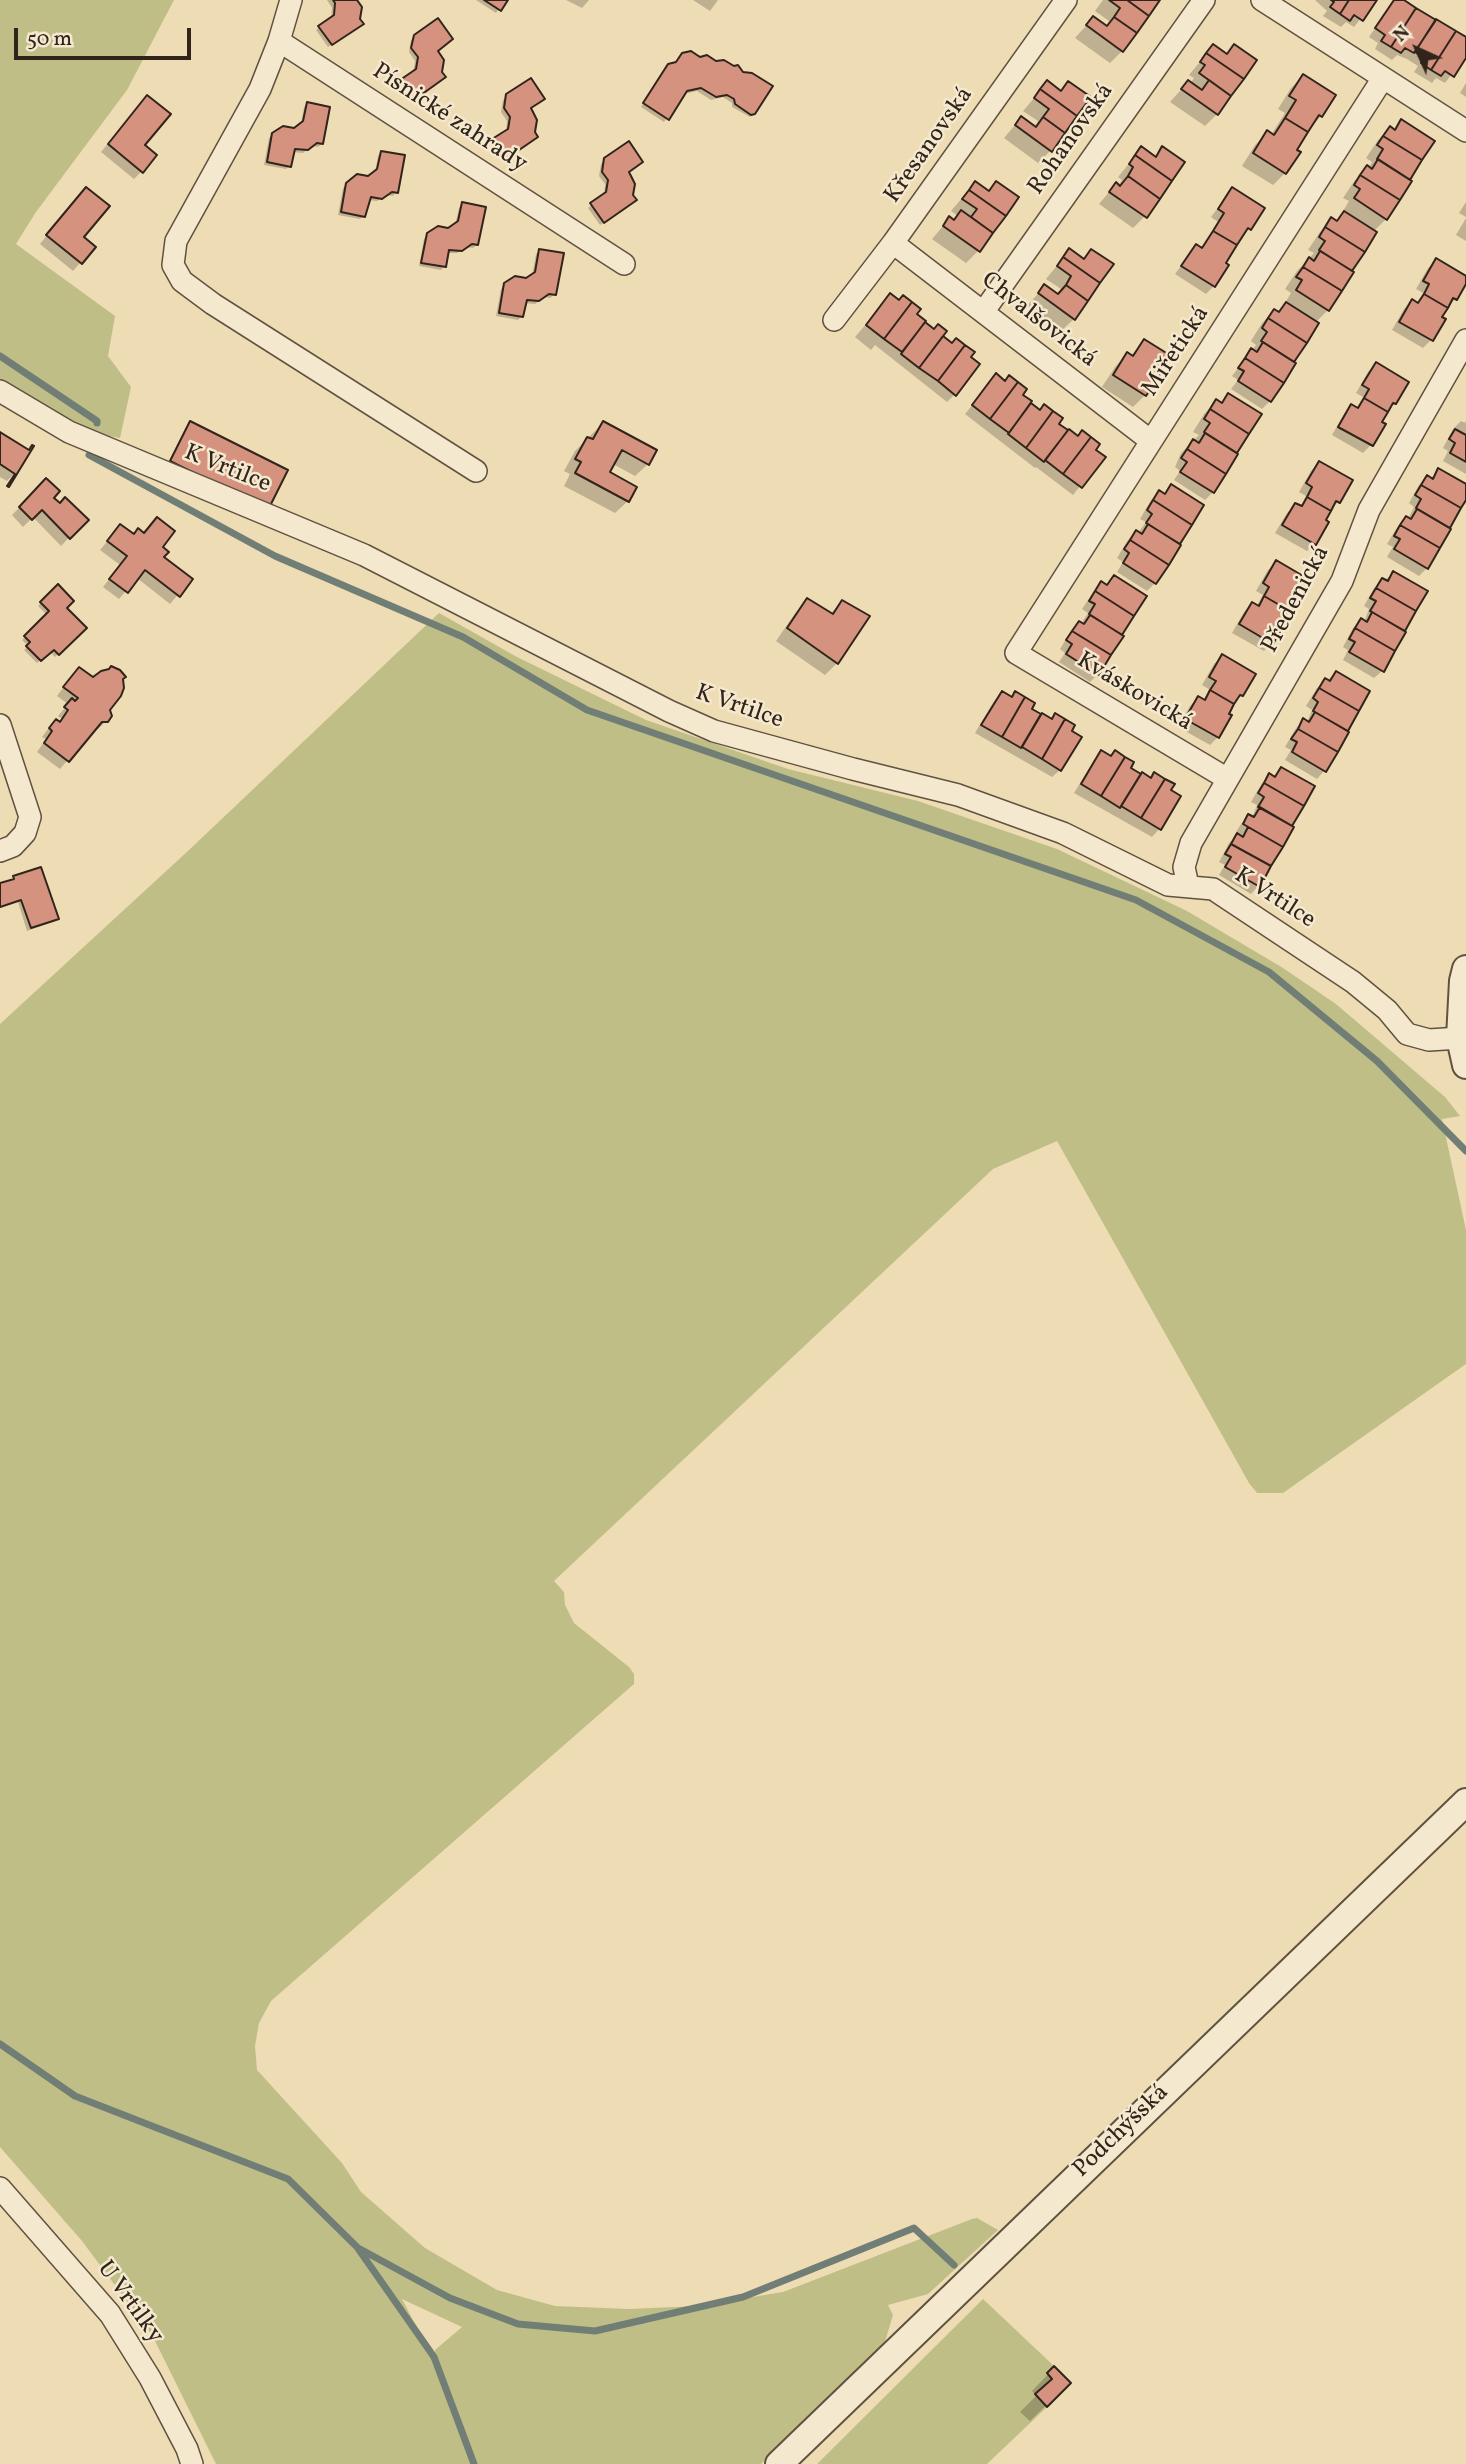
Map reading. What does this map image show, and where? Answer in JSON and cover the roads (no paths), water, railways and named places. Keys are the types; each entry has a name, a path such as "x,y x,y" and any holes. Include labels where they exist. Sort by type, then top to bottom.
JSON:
{"street":[{"path":"291,0 260,89 176,241 173,265 182,281 213,304 477,471"},
{"name":"Křesanovská","path":"834,320 893,243 1066,0"},
{"name":"Rohanovská","path":"984,311 1204,0"},
{"path":"1262,0 1466,131"},
{"name":"Písnické zahrady","path":"279,40 624,264"},
{"name":"Miřetická","path":"1016,653 1383,79"},
{"name":"Chvalšovická","path":"893,243 1151,441"},
{"name":"Předenická","path":"1188,886 1184,867 1186,855 1226,778 1342,581 1369,510 1466,340"},
{"name":"K Vrtilce","path":"0,391 69,432 364,555 657,705 714,731 958,795 1063,833 1168,885 1213,889 1353,982 1387,1010 1407,1034 1429,1040 1460,1038"},
{"name":"Kváskovická","path":"1016,653 1226,778"},
{"path":"0,725 30,817 24,832 13,846 0,851"},
{"path":"1466,969 1460,1038 1466,1065"},
{"name":"Podchýšská","path":"779,2464 1466,1802"},
{"name":"U Vrtilky","path":"0,2188 110,2314 150,2378 192,2464"}],"waterway":[{"path":"0,356 97,423"},
{"path":"89,455 275,556 463,637 587,710 1136,900 1269,972 1377,1061 1466,1151"},
{"path":"0,2044 75,2096 288,2179 357,2247 434,2357 474,2464"},
{"path":"360,2249 450,2298 518,2324 595,2331 743,2297 914,2228 954,2265"}]}
